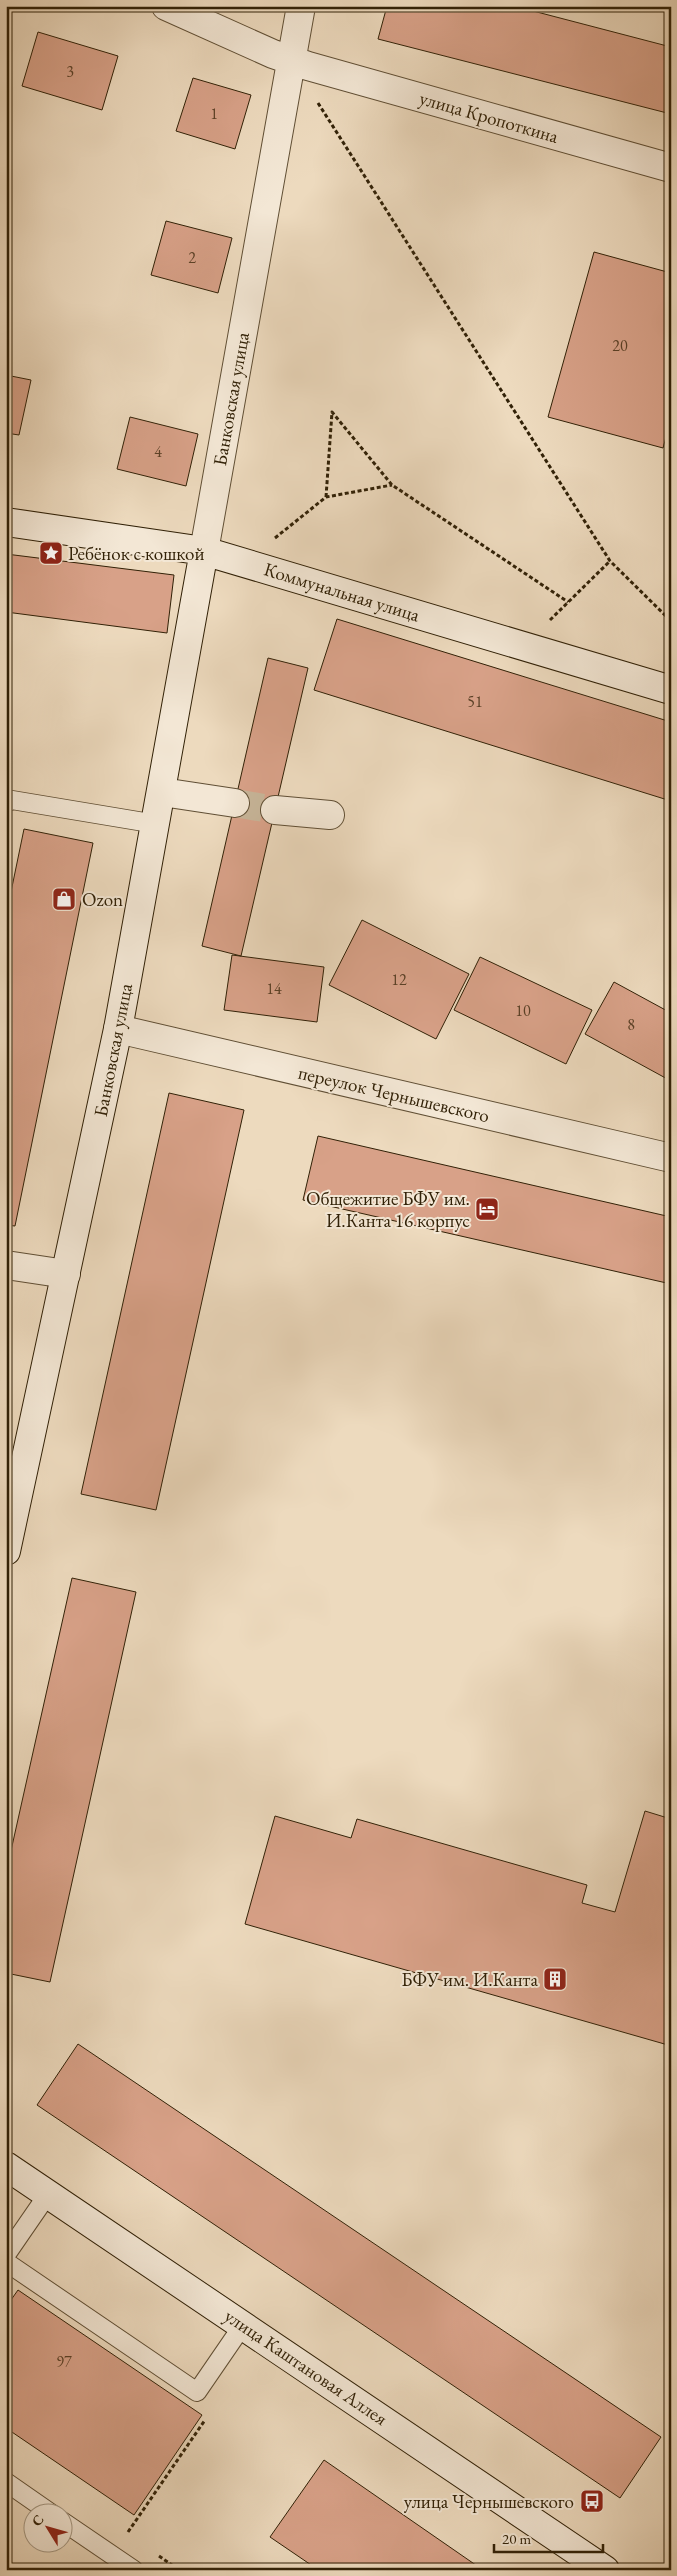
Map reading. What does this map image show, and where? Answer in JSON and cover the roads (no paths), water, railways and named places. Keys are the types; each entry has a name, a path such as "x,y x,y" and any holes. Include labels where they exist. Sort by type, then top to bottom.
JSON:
{"street":[{"name":"улица Кропоткина","path":"166,6 291,60 671,168"},
{"name":"Банковская улица","path":"6,1551 118,1029 162,792 301,6"},
{"name":"Коммунальная улица","path":"6,522 204,551 671,690"},
{"path":"162,792 235,803"},
{"path":"275,810 330,815"},
{"name":"переулок Чернышевского","path":"118,1029 671,1158"},
{"path":"6,1265 66,1274"},
{"name":"улица Каштановая Аллея","path":"6,2166 604,2570"}],"lane":[{"path":"6,803 12,800 156,824"},
{"path":"6,2255 48,2194"},
{"path":"6,2262 197,2392 243,2325"},
{"path":"6,2482 38,2504"},
{"path":"72,2528 134,2570"}],"tunnel":[{"path":"235,803 275,810"}],"place":[{"name":"Ребёнок с кошкой","path":"51,553"},
{"name":"Ozon","path":"64,899"},
{"name":"Общежитие БФУ им. И.Канта 16 корпус","path":"487,1209"},
{"name":"БФУ им. И.Канта","path":"555,1979"},
{"name":"улица Чернышевского","path":"592,2501"}]}
